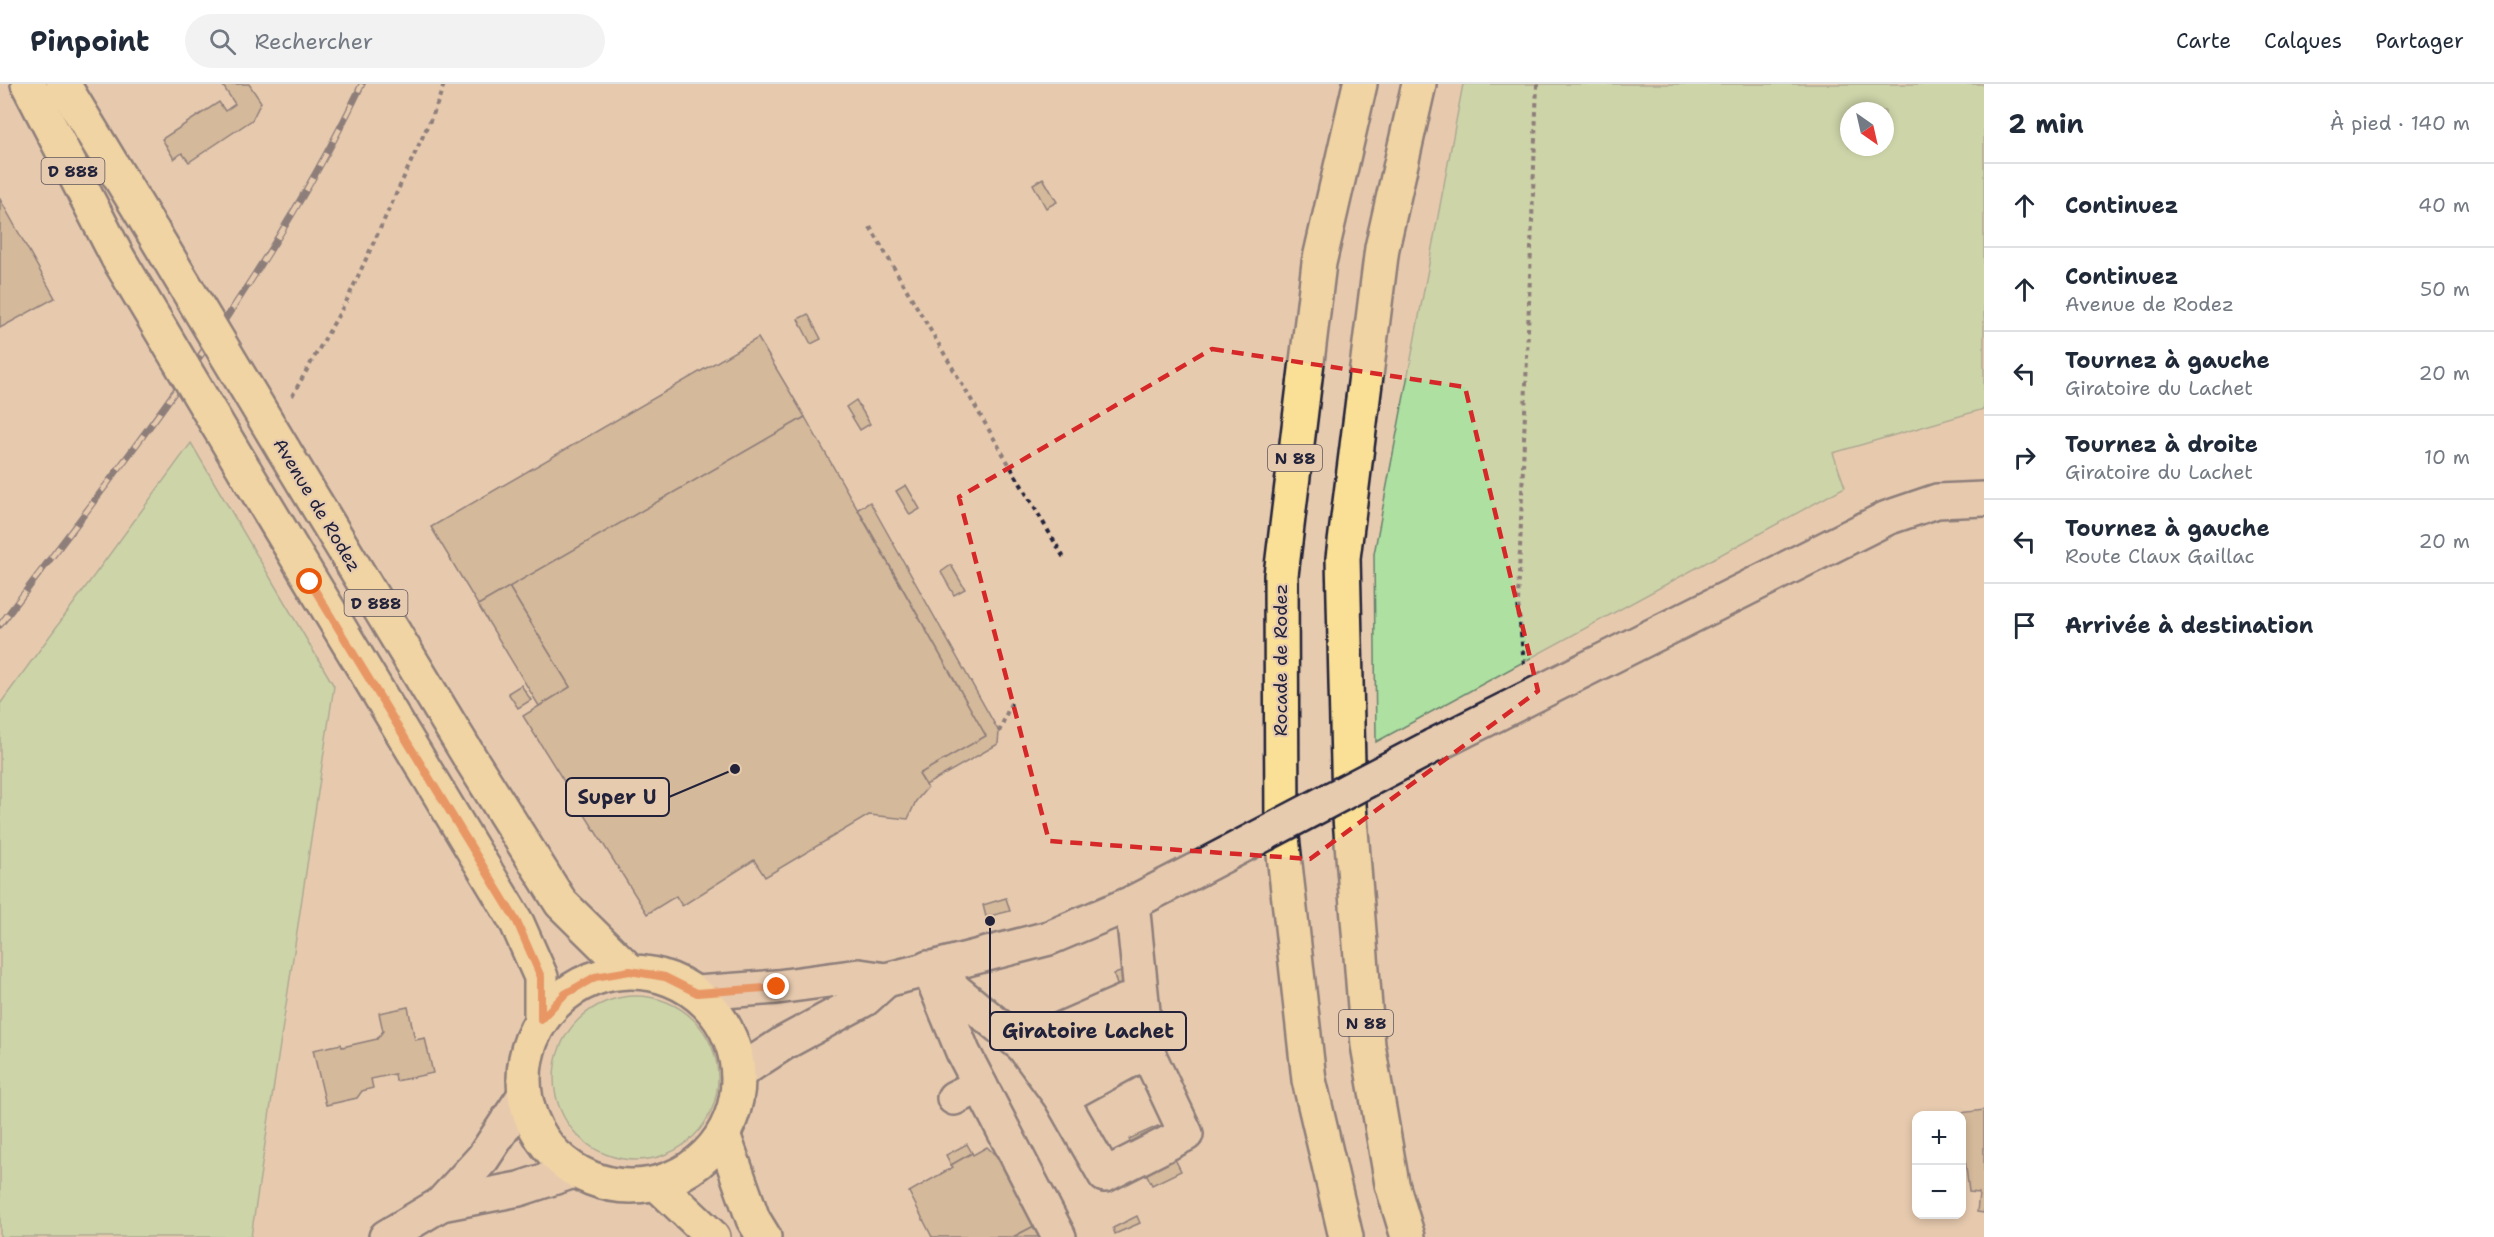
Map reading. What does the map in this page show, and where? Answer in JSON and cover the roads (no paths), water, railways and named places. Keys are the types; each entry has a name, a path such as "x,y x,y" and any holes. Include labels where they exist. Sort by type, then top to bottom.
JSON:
{"main road":[{"name":"D 888","path":"28,84 118,258 517,922 541,977 541,1019"},
{"name":"Avenue de Rodez","path":"63,84 458,738 561,903 630,971"},
{"name":"Rocade de Rodez","path":"1346,1237 1309,1080 1282,837 1281,575 1319,263 1360,84"},
{"name":"N 88","path":"1408,1237 1392,1184 1368,1045 1349,806 1344,558 1382,248 1419,84"},
{"path":"630,971 665,977 697,993 718,1016 732,1042 738,1073 736,1105 723,1134 706,1156 683,1173 657,1184 628,1187 600,1182 574,1171 550,1151 533,1125 524,1096 525,1060 529,1043 541,1019 565,994 595,977 630,971"},
{"path":"723,1134 753,1219 764,1237"},
{"path":"657,1184 713,1237"}],"street":[{"path":"697,993 777,987 858,976 886,980 1049,938 1131,903 1887,518 1936,501 1984,499"},
{"path":"928,968 1023,1046 1061,1098 1105,1175 1186,1134 1144,1023 1131,903"},
{"path":"928,968 963,1052 967,1092 1059,1237"},
{"path":"738,1073 784,1043 865,999 886,980"},
{"path":"1023,1046 1144,1023"},
{"path":"1042,1072 1144,1023"},
{"path":"1061,1098 1144,1023"},
{"path":"387,1237 441,1203 483,1158 524,1096"},
{"path":"441,1203 519,1189 574,1171"}],"railway":[{"path":"0,625 147,430 241,296 325,157 362,84"}],"place":[{"name":"Super U","path":"735,769"},
{"name":"Giratoire Lachet","path":"990,921"}]}
